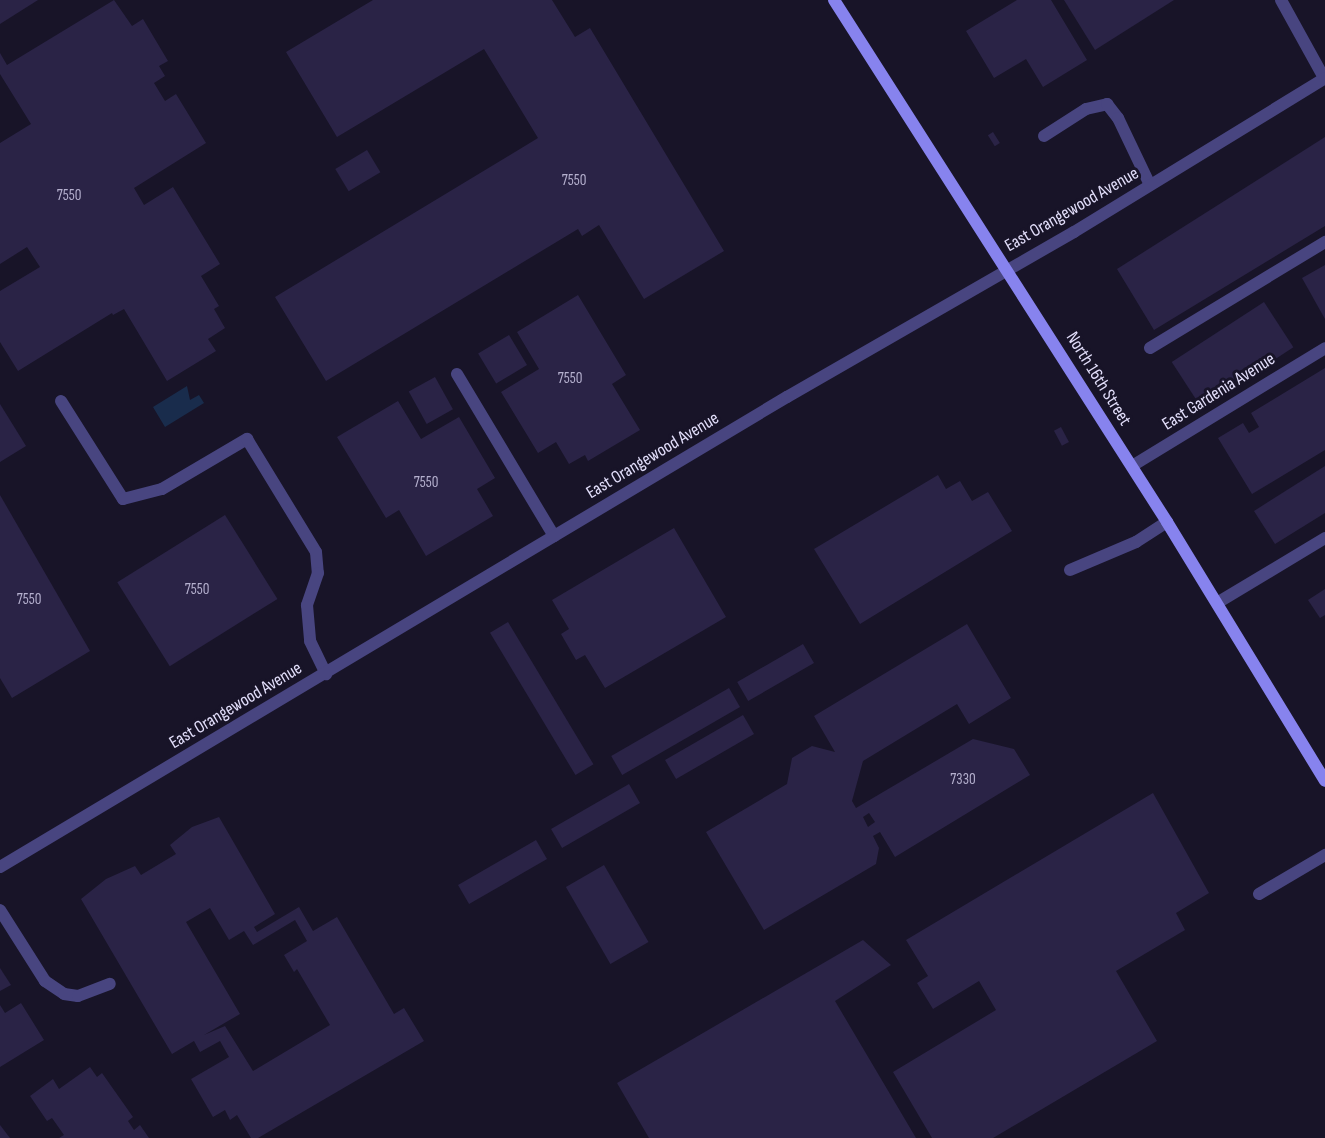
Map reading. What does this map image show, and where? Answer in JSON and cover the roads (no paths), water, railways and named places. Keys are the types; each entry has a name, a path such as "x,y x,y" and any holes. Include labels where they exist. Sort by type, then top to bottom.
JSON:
{"main road":[{"name":"North 16th Street","path":"834,0 1132,466 1325,781"}],"street":[{"path":"1281,0 1325,78"},
{"name":"East Orangewood Avenue","path":"0,867 554,536 1150,185 1325,78"},
{"path":"1044,136 1086,109 1107,104 1118,118 1150,185"},
{"path":"1150,348 1325,242"},
{"name":"East Gardenia Avenue","path":"1132,466 1325,348"},
{"path":"457,374 554,536"},
{"path":"61,401 123,499 162,489 247,439 316,552 318,573 307,606 310,641 326,674"},
{"path":"1070,570 1136,542 1167,522"},
{"path":"1217,603 1325,538"},
{"path":"1260,894 1325,855"},
{"path":"0,910 45,981 64,994 93,993 110,984"}],"water":[{"path":"187,386 190,400 199,395 204,403 165,427 153,407"}]}
